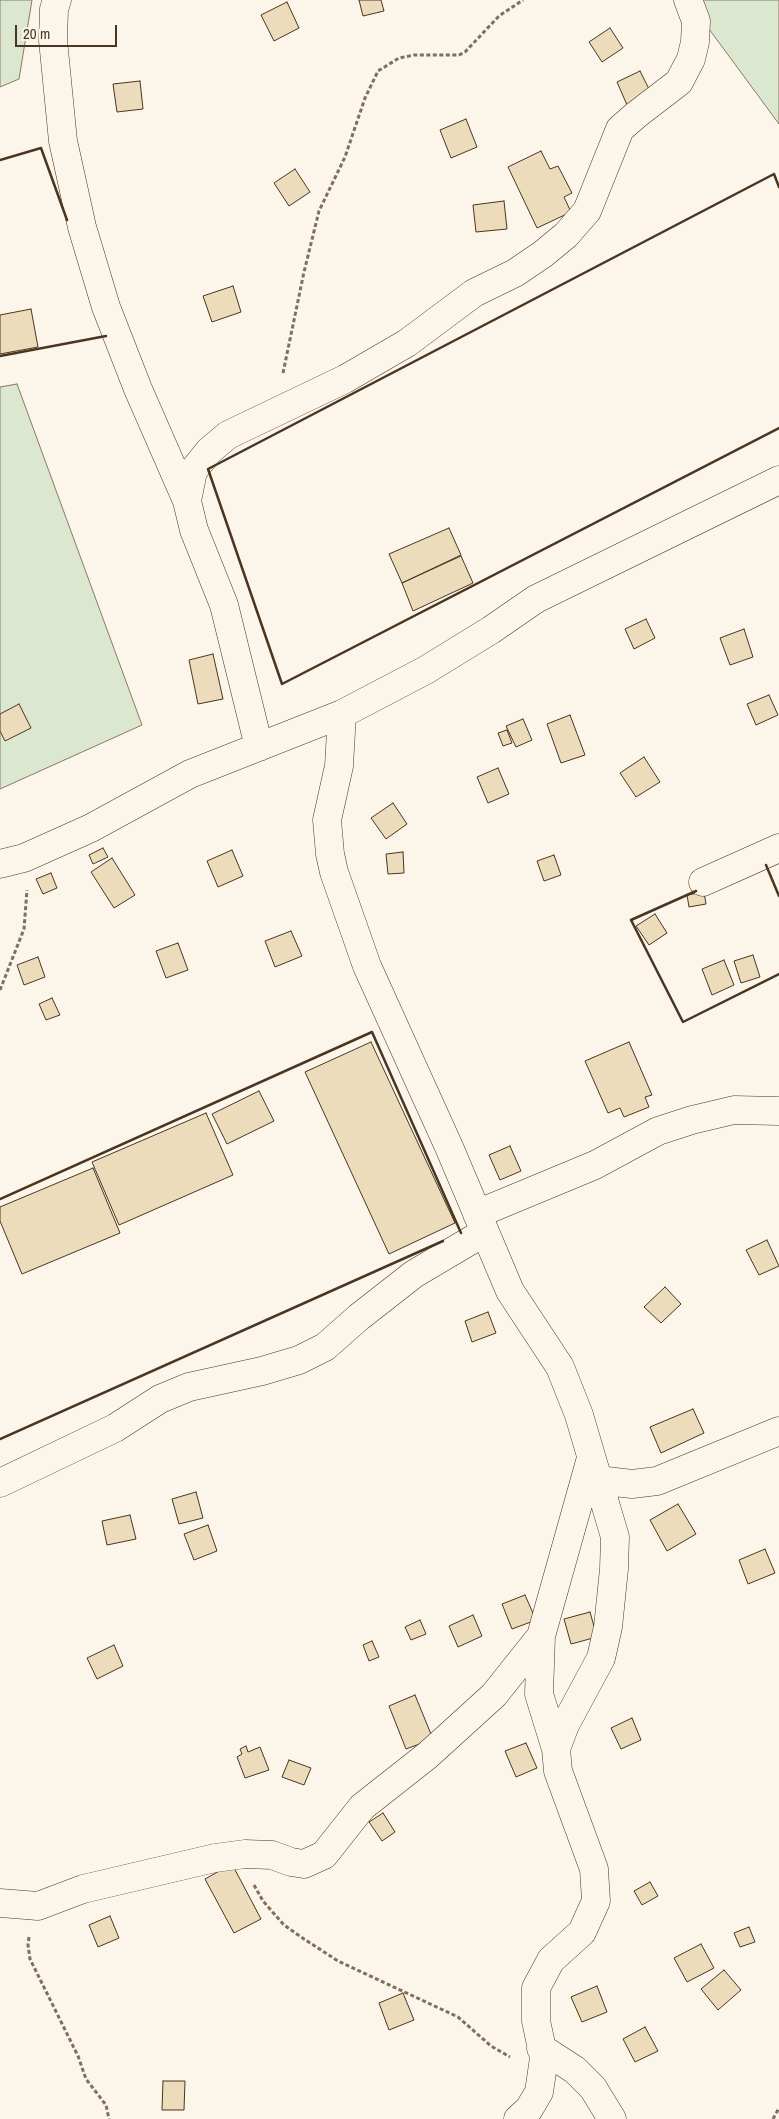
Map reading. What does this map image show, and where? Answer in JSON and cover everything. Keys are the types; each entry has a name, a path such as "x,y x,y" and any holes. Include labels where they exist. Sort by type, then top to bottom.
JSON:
{"street":[{"path":"37,0 55,13 53,40 63,141 82,227 109,316 187,501 194,530 224,605 259,747"},
{"path":"187,501 193,471 209,451 228,435 345,379 407,343 474,292 515,273 566,235 587,211 620,129 679,82 691,59 695,42 696,21 688,0"},
{"path":"12,861 91,828 190,774 342,714 426,670 491,630 536,599 779,480"},
{"path":"342,714 339,766 327,820 330,854 334,872 367,966 510,1290 560,1366 579,1415 615,1537 608,1627 601,1658 565,1725 556,1749"},
{"path":"703,882 779,848"},
{"path":"0,1483 115,1428 160,1399 189,1387 262,1371 299,1360 325,1347 358,1317 481,1223 658,1131 692,1120 734,1110 779,1110"},
{"path":"595,1469 632,1484 656,1481 779,1431"},
{"path":"518,2119 529,2109 539,2092 542,2075 544,2058 536,2021 536,1988 551,1960 582,1932 596,1901 594,1869 558,1771 556,1749 539,1694 541,1636 595,1469"},
{"path":"0,1903 38,1906 83,1889 235,1855 272,1855 291,1862 304,1864 324,1856 362,1807 428,1755 494,1695 541,1636"},
{"path":"541,2048 581,2076 593,2088 612,2119"}],"path":[{"path":"274,413 319,211 345,157 365,98 378,71 399,58 414,55 459,55 465,52 499,16 524,0"},
{"path":"0,990 24,929 27,896 12,861"},
{"path":"235,1855 263,1901 284,1925 304,1940 338,1961 458,2018 491,2046 542,2075"},
{"path":"38,1906 28,1945 30,1959 78,2056 86,2079 106,2105 110,2119"},
{"path":"773,2119 779,2108"}],"green space":[{"path":"0,0 32,0 19,79 0,87"},
{"path":"683,0 779,0 779,124 695,10"},
{"path":"17,384 142,725 0,789 0,387"}],"building":[{"path":"359,0 381,0 384,11 363,16"},
{"path":"287,2 299,28 274,41 261,15"},
{"path":"610,28 623,48 602,62 589,42"},
{"path":"640,71 651,93 627,105 617,82"},
{"path":"140,81 143,109 117,112 113,84"},
{"path":"466,119 477,147 451,158 440,130"},
{"path":"541,151 550,169 558,166 572,193 564,197 571,212 537,228 508,167"},
{"path":"295,169 310,192 289,206 274,183"},
{"path":"504,201 507,229 476,232 473,205"},
{"path":"233,286 241,312 212,322 203,296"},
{"path":"31,309 38,347 0,354 0,315"},
{"path":"449,528 461,555 402,583 389,554"},
{"path":"461,556 473,583 413,611 402,583"},
{"path":"646,619 655,638 634,649 625,629"},
{"path":"744,629 753,657 730,665 720,638"},
{"path":"213,654 223,699 198,704 189,660"},
{"path":"769,695 778,715 756,725 747,704"},
{"path":"19,704 31,728 5,741 0,731 0,714"},
{"path":"570,715 585,755 561,763 547,724"},
{"path":"523,719 532,740 516,747 506,726"},
{"path":"507,730 512,743 503,746 498,733"},
{"path":"644,757 660,782 636,797 620,773"},
{"path":"498,768 509,794 488,803 477,777"},
{"path":"393,803 407,824 386,839 371,818"},
{"path":"103,848 108,857 93,864 89,855"},
{"path":"232,850 243,876 218,887 207,861"},
{"path":"403,852 404,873 388,874 386,854"},
{"path":"554,855 561,875 544,881 537,861"},
{"path":"112,858 135,895 114,908 91,872"},
{"path":"51,873 57,888 43,894 36,879"},
{"path":"704,892 706,904 689,907 687,895"},
{"path":"655,914 667,933 649,945 636,926"},
{"path":"291,931 302,956 275,967 265,941"},
{"path":"178,943 188,970 166,978 156,951"},
{"path":"753,955 760,977 741,983 734,961"},
{"path":"38,957 45,977 24,985 17,965"},
{"path":"724,960 734,985 712,995 702,969"},
{"path":"52,998 60,1015 46,1020 39,1004"},
{"path":"371,1042 455,1223 389,1254 305,1072"},
{"path":"629,1042 652,1095 645,1097 649,1107 624,1117 620,1108 608,1113 585,1061"},
{"path":"259,1091 274,1121 227,1144 212,1114"},
{"path":"206,1113 233,1175 119,1225 92,1162"},
{"path":"510,1146 521,1171 500,1180 489,1155"},
{"path":"93,1168 120,1233 22,1274 0,1221 0,1207"},
{"path":"767,1240 779,1266 759,1275 746,1250"},
{"path":"665,1287 681,1304 661,1323 644,1307"},
{"path":"488,1312 496,1333 472,1342 465,1321"},
{"path":"693,1409 704,1433 661,1453 650,1427"},
{"path":"196,1492 203,1518 179,1524 172,1499"},
{"path":"678,1504 696,1534 667,1551 650,1520"},
{"path":"130,1515 136,1539 107,1545 102,1521"},
{"path":"208,1525 217,1551 194,1560 184,1534"},
{"path":"765,1549 775,1573 748,1584 739,1560"},
{"path":"525,1595 536,1620 512,1629 502,1604"},
{"path":"590,1612 597,1637 571,1644 564,1619"},
{"path":"473,1615 482,1636 458,1647 449,1626"},
{"path":"420,1620 426,1634 411,1640 405,1627"},
{"path":"372,1641 379,1657 369,1661 363,1645"},
{"path":"114,1645 123,1666 97,1679 87,1658"},
{"path":"415,1695 433,1739 406,1749 389,1706"},
{"path":"632,1718 641,1740 621,1749 611,1728"},
{"path":"526,1743 537,1768 516,1777 505,1751"},
{"path":"246,1746 248,1752 260,1747 269,1770 245,1778 237,1757 242,1754 240,1749"},
{"path":"289,1760 311,1768 304,1785 282,1777"},
{"path":"383,1813 395,1832 382,1841 369,1822"},
{"path":"232,1864 261,1919 234,1933 205,1879"},
{"path":"650,1882 658,1896 642,1905 634,1891"},
{"path":"110,1916 119,1938 98,1947 89,1925"},
{"path":"749,1927 755,1942 740,1947 734,1933"},
{"path":"701,1944 714,1968 687,1982 674,1958"},
{"path":"724,1970 741,1990 718,2010 701,1989"},
{"path":"597,1986 607,2012 582,2022 571,1997"},
{"path":"403,1993 414,2020 389,2030 379,2003"},
{"path":"645,2027 658,2051 635,2062 623,2039"},
{"path":"163,2081 185,2081 184,2110 162,2110"}],"wall":[{"path":"0,160 41,148 67,220"},
{"path":"779,187 774,174 208,469 282,684 779,428"},
{"path":"0,356 106,336"},
{"path":"766,865 779,896"},
{"path":"696,891 631,920 683,1022 779,974"},
{"path":"0,1199 372,1032 461,1233"},
{"path":"0,1439 443,1241"}]}
